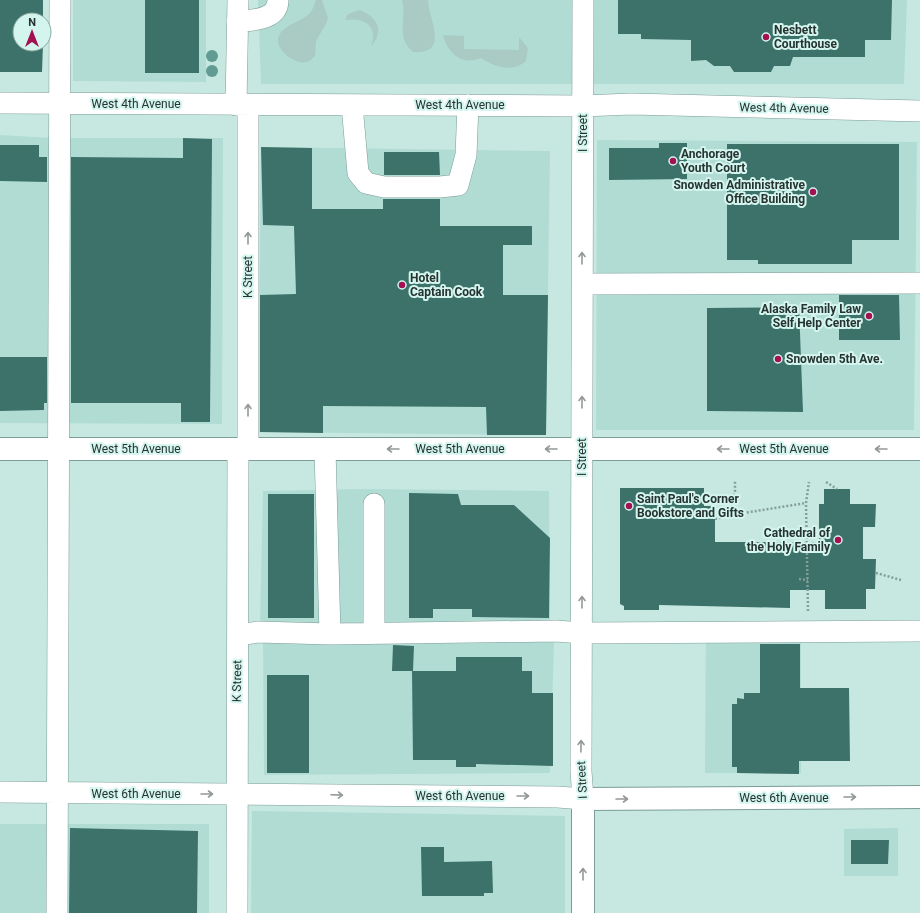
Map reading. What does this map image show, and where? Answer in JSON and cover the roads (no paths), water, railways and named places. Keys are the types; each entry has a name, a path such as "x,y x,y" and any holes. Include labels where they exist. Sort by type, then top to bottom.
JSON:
{"main road":[{"name":"West 5th Avenue","path":"0,449 920,449"},
{"name":"West 6th Avenue","path":"584,799 920,797"},
{"name":"I Street","path":"584,799 584,913"}],"street":[{"path":"57,913 57,449 60,0"},
{"name":"K Street","path":"237,913 236,794 238,635 243,449 242,105 237,22 238,0"},
{"path":"237,22 266,17 274,13 278,7 278,0"},
{"name":"I Street","path":"583,0 581,771 584,799"},
{"name":"West 4th Avenue","path":"0,103 583,106 631,104 920,110"},
{"path":"352,105 358,173 366,183 384,187 440,187 458,185 466,155 468,105"},
{"path":"582,284 920,283"},
{"path":"325,449 330,634"},
{"path":"374,504 374,633"},
{"path":"238,635 258,632 330,634 548,631 582,633 920,631"},
{"name":"West 6th Avenue","path":"0,792 558,797 584,799"}],"place":[{"name":"Nesbett Courthouse","path":"766,37"},
{"name":"Anchorage Youth Court","path":"673,161"},
{"name":"Snowden Administrative Office Building","path":"813,192"},
{"name":"Hotel Captain Cook","path":"402,285"},
{"name":"Alaska Family Law Self Help Center","path":"869,316"},
{"name":"Snowden 5th Ave.","path":"778,359"},
{"name":"Saint Paul's Corner Bookstore and Gifts","path":"629,506"},
{"name":"Cathedral of the Holy Family","path":"838,540"}]}
